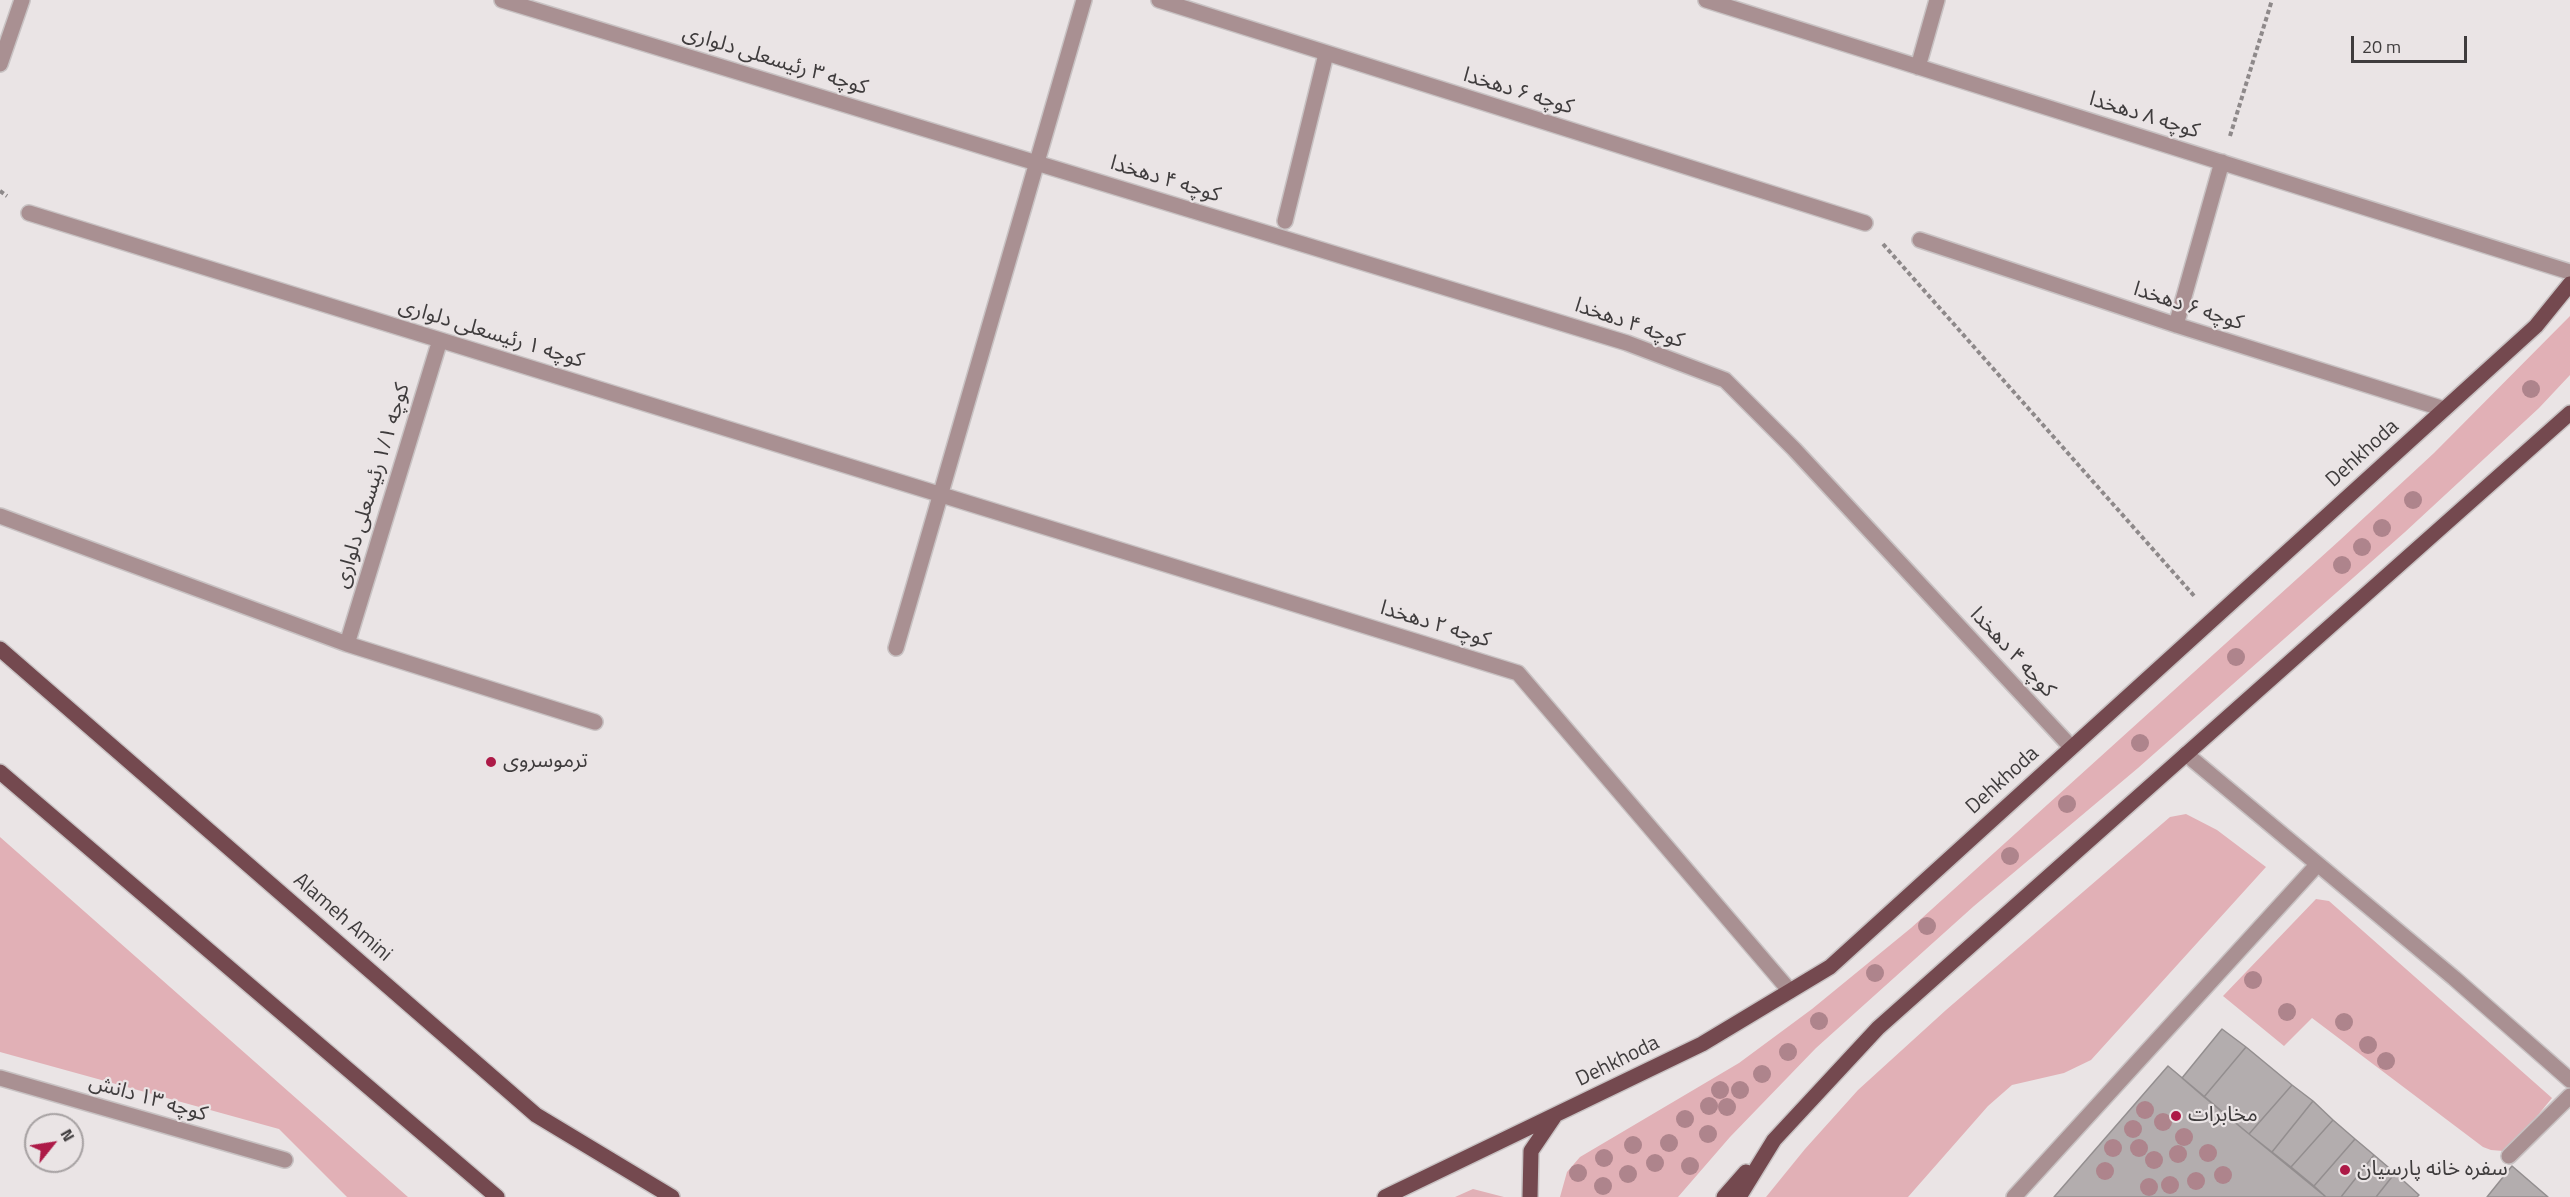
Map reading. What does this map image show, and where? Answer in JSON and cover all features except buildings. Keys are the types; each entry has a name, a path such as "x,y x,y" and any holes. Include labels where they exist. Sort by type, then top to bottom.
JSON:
{"main road":[{"name":"Dehkhoda","path":"1385,1197 1702,1044 1830,967 2536,326 2570,284"},
{"path":"1724,1197 1878,1028 2570,413"},
{"name":"Alameh Amini","path":"0,649 536,1115 672,1197"},
{"path":"0,772 497,1197"},
{"path":"1530,1197 1528,1187 1531,1151 1556,1115"},
{"path":"1739,1197 1774,1140"}],"street":[{"path":"0,64 22,0"},
{"name":"کوچه ۳ رئیسعلی دلواری","path":"502,0 542,6 1036,163"},
{"path":"896,648 1084,0"},
{"name":"کوچه ۶ دهخدا","path":"1159,0 1865,223"},
{"name":"کوچه ۸ دهخدا","path":"1706,0 2570,272"},
{"path":"1918,67 1936,0"},
{"path":"1285,221 1326,54"},
{"path":"2176,326 2222,162"},
{"name":"کوچه ۴ دهخدا","path":"1036,163 1627,343 1725,380 1794,449 2072,747"},
{"name":"کوچه ۱ رئیسعلی دلواری","path":"29,213 940,494"},
{"name":"کوچه ۶ دهخدا","path":"1920,240 2176,326 2444,409"},
{"name":"کوچه ۱/۱ رئیسعلی دلواری","path":"347,644 440,340"},
{"name":"کوچه ۲ دهخدا","path":"940,494 1518,673 1790,991"},
{"path":"0,516 347,644 595,722"},
{"path":"2186,754 2454,978 2570,1080"},
{"path":"2014,1197 2317,865"},
{"name":"کوچه ۱۳ دانش","path":"0,1078 285,1160"},
{"path":"2509,1156 2570,1096"}],"path":[{"path":"2222,162 2272,0"},
{"path":"1865,223 2214,618"}],"shaded area":[{"path":"2570,316 2570,375 2539,408 2405,532 2138,768 1974,906 1816,1048 1730,1137 1678,1197 1560,1197 1567,1172 1580,1157 1739,1063 1812,1009 1911,928 2434,453"},
{"path":"2186,814 2217,830 2266,867 2091,1060 2064,1073 2012,1085 1988,1106 1908,1197 1766,1197 1858,1090 1946,1010 2170,817"},
{"path":"0,837 408,1197 347,1197 279,1129 0,1052"},
{"path":"2316,899 2329,901 2552,1098 2525,1131 2503,1151 2483,1147 2312,1018 2284,1046 2223,996"},
{"path":"1473,1189 1504,1197 1455,1197"}],"place":[{"name":"ترموسروی","path":"491,762"},
{"name":"مخابرات","path":"2176,1116"},
{"name":"سفره خانه پارسیان","path":"2345,1170"}]}
